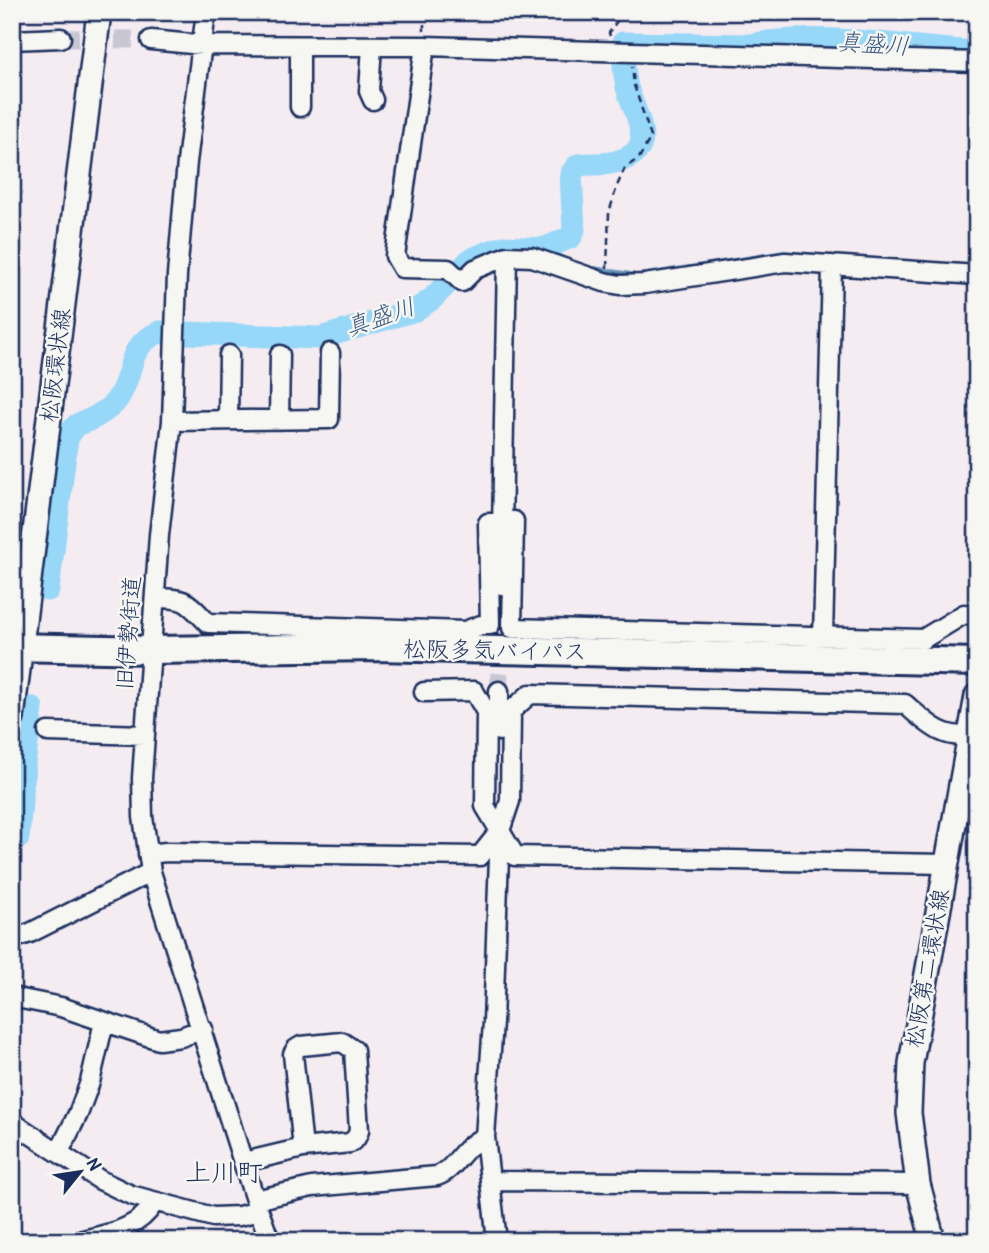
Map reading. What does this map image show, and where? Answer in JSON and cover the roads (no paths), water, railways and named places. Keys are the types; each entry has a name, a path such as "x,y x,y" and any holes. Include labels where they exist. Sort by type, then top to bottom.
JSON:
{"highway":[{"name":"松阪多気バイパス","path":"16,648 391,648 977,662"}],"main road":[{"name":"松阪環状線","path":"12,718 16,648 99,12"},
{"name":"松阪第二環状線","path":"933,1241 918,1184 909,1113 911,1063 945,864 974,735 977,696"}],"street":[{"name":"旧伊勢街道","path":"206,12 187,162 177,275 172,421 151,650 143,817 151,872 270,1241"},
{"path":"12,40 61,38"},
{"path":"151,40 202,45 425,46 977,62"},
{"path":"300,107 302,46"},
{"path":"372,46 369,91 373,100"},
{"path":"425,46 396,256 401,268 448,269 461,282 475,269 507,257 532,257 620,285 645,284 785,262 977,275"},
{"path":"500,632 507,257"},
{"path":"823,638 832,265"},
{"path":"172,421 329,419 330,353"},
{"path":"228,420 229,355"},
{"path":"279,420 280,355"},
{"path":"155,598 179,598 187,601 208,623 465,631 481,625 490,625 488,523 514,521 512,628 923,639 964,614 977,616"},
{"path":"424,692 474,691 486,712 485,806 515,856 945,864"},
{"path":"497,1241 485,1136 493,1022 500,831 499,691"},
{"path":"148,854 166,852 480,856 500,831 510,801 511,711 530,694 905,704 935,730 954,736 974,735"},
{"path":"48,732 145,735"},
{"path":"12,939 30,933 151,872"},
{"path":"12,997 61,1007 159,1040 181,1037 203,1029"},
{"path":"58,1152 78,1114 90,1083 104,1022"},
{"path":"244,1162 303,1148 350,1143 356,1138 359,1131 354,1051 342,1042 301,1045 293,1054 303,1148"},
{"path":"12,1122 100,1180 131,1195 213,1217 239,1216 304,1188 437,1176 447,1170 469,1145 485,1136"},
{"path":"490,1181 918,1184"},
{"path":"79,1241 124,1229 147,1215 154,1203"}],"waterway":[{"name":"真盛川","path":"48,590 67,438 77,425 100,414 116,401 132,360 141,345 160,332 320,338 416,310 432,299 470,260 486,253 504,247 543,249 571,237 574,230 571,174 578,165 606,164 626,158 636,151 641,143 640,122 626,82 623,43 750,45 777,41 834,40 977,52"},
{"path":"543,249 583,266 638,275 783,252 878,260"},
{"name":"真盛川","path":"12,841 18,838 32,708"}],"tunnel":[{"path":"61,38 151,40"},
{"path":"499,691 500,632"}],"district":[{"name":"上川町","path":"224,1172"}]}
